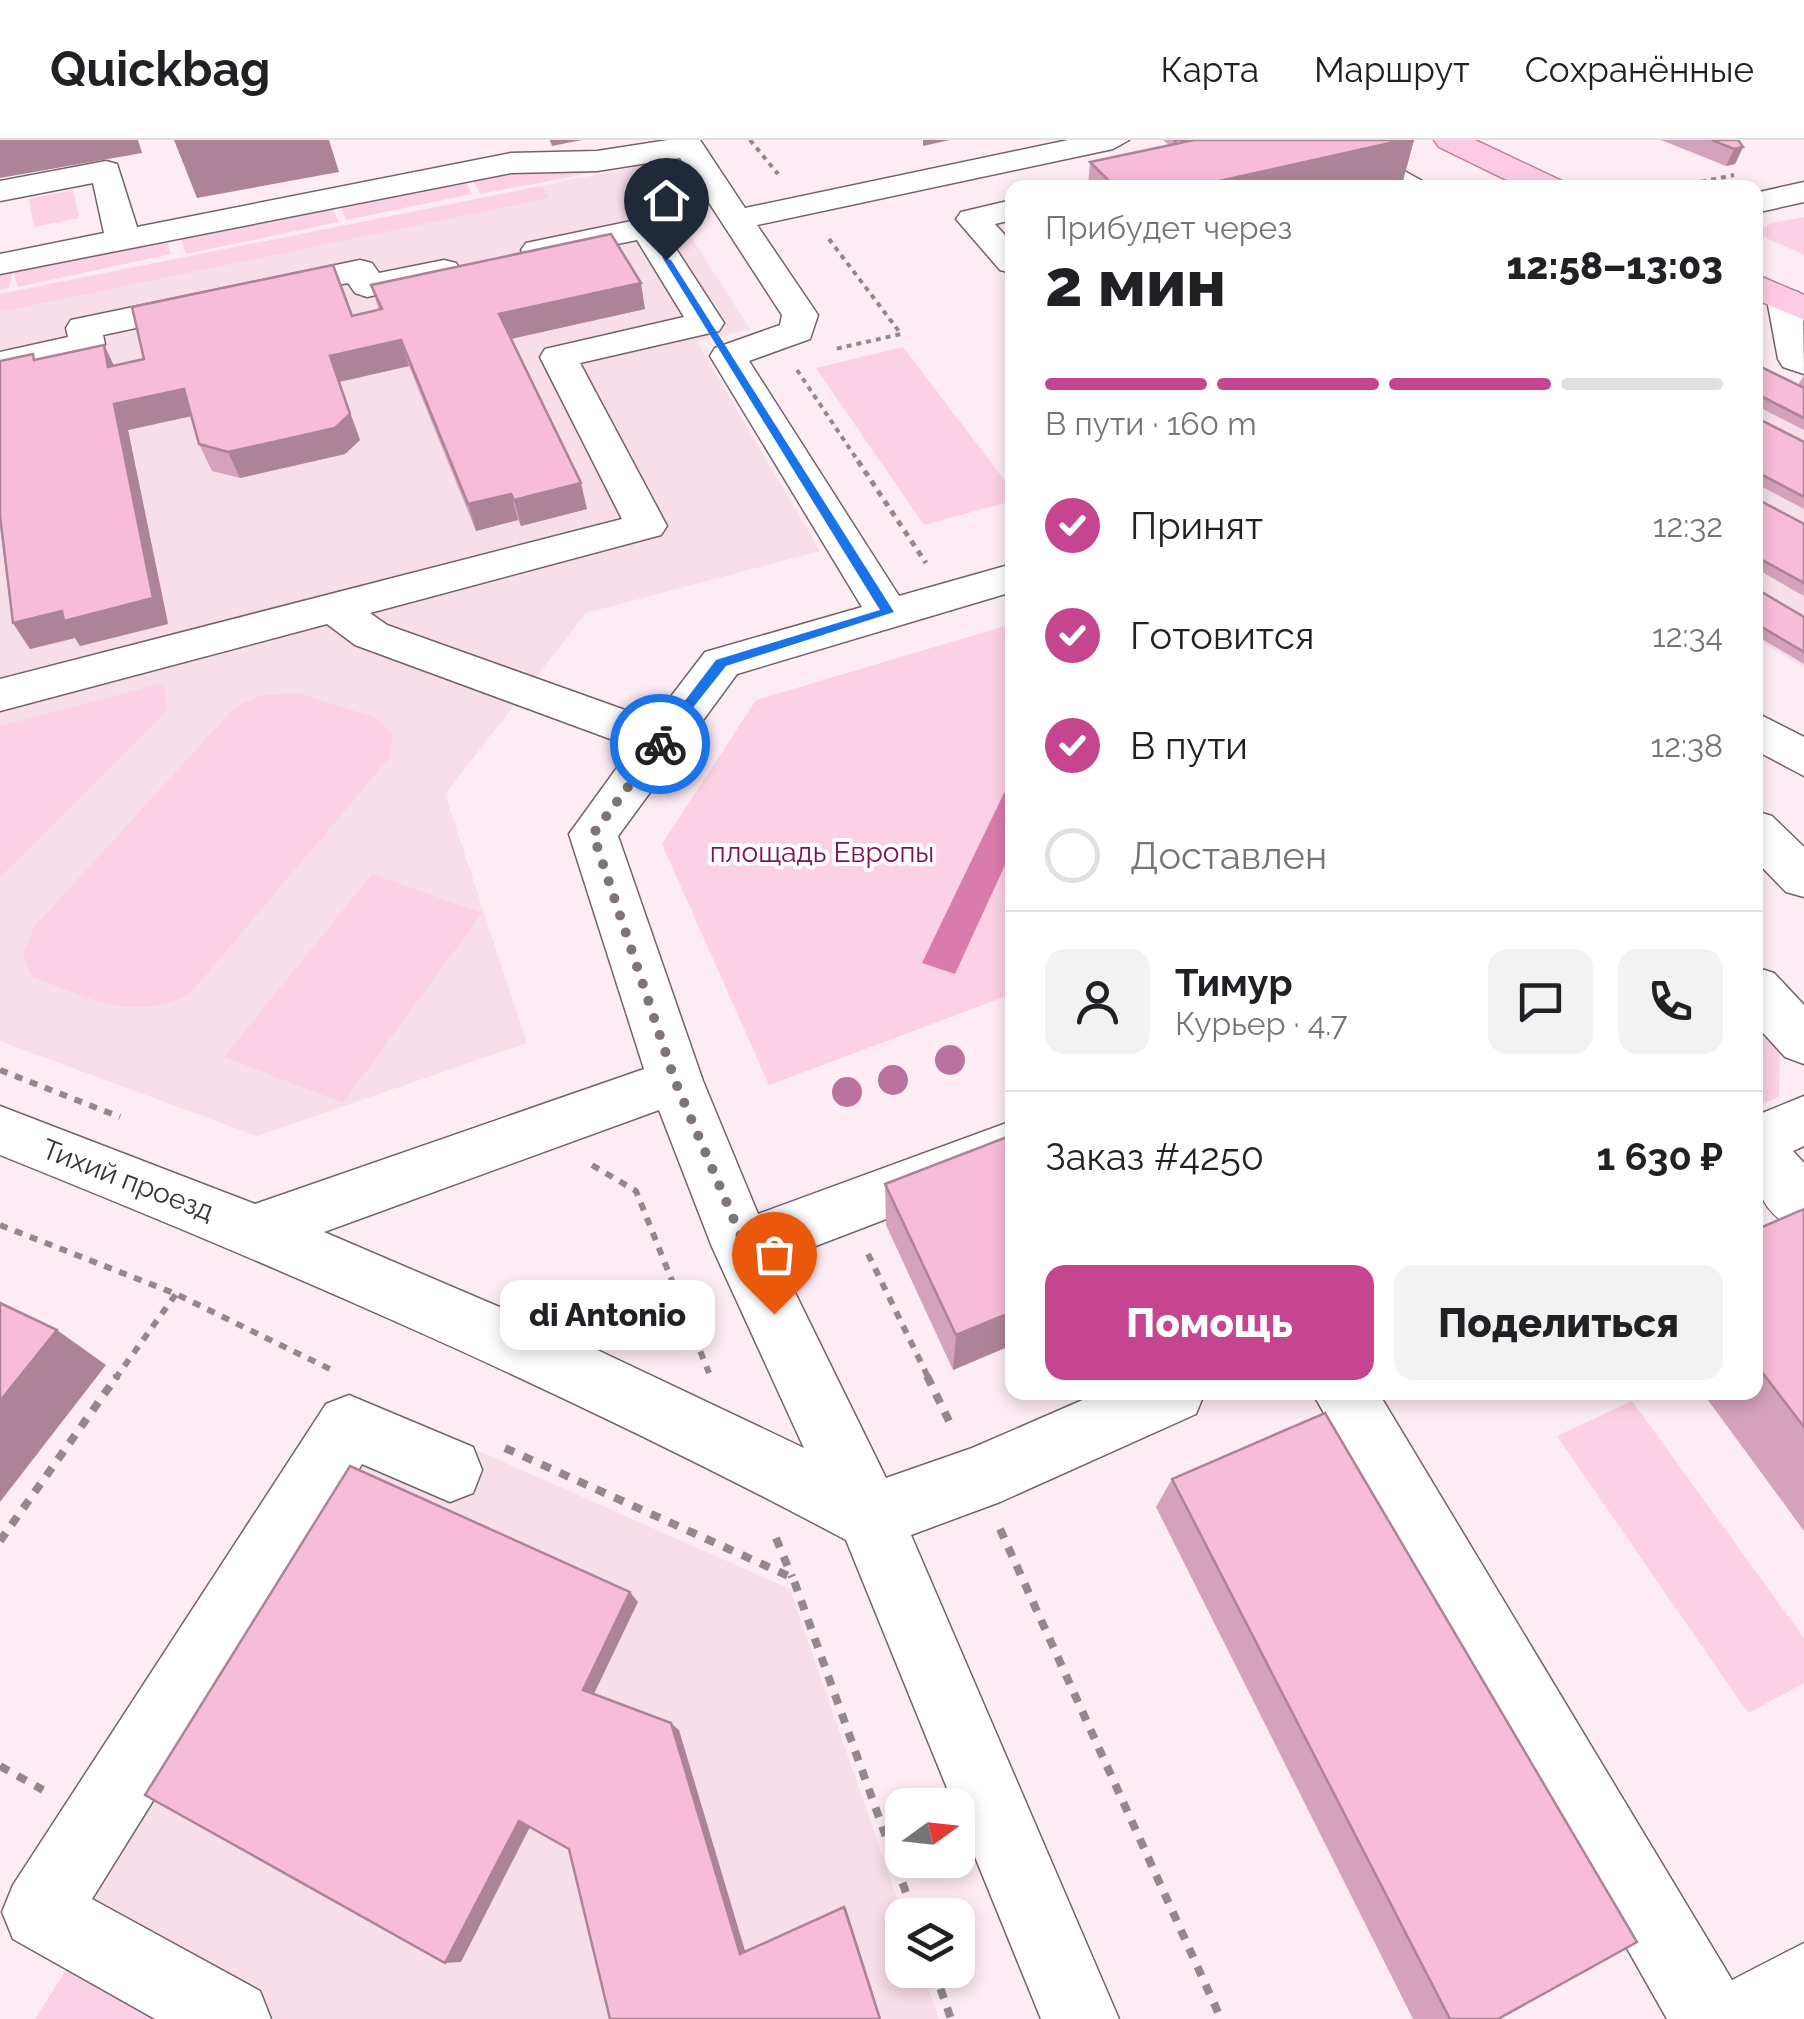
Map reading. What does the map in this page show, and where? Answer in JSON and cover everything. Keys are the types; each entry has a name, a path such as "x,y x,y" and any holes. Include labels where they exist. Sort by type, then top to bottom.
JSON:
{"main road":[{"path":"1450,140 1533,180"}],"street":[{"path":"738,219 1113,140"},
{"path":"1324,140 1403,180"},
{"path":"0,264 123,240 399,169 504,152 597,162 686,143 800,315 797,331 784,349 717,339 558,357 646,526 0,695"},
{"path":"1030,157 1053,180"},
{"path":"0,191 106,171 123,240"},
{"path":"1763,201 1804,192"},
{"path":"1005,212 973,219 1005,255"},
{"path":"0,362 87,344 84,328 360,270 367,286 646,228 878,598"},
{"path":"1782,298 1796,359 1804,363"},
{"path":"1005,579 878,598 721,663 593,834 675,1081 742,1247 870,1517 1080,2019"},
{"path":"334,608 371,635 663,740"},
{"path":"1763,733 1804,759"},
{"path":"1763,838 1804,878"},
{"path":"1763,997 1804,1042"},
{"path":"257,1230 675,1081"},
{"path":"1763,1140 1804,1120"},
{"name":"Тихий проезд","path":"0,1130 257,1230 738,1446 870,1517"},
{"path":"742,1247 1005,1149"},
{"path":"1763,1154 1804,1206"},
{"path":"870,1517 977,1478 1156,1400"},
{"path":"1348,1400 1711,2019"},
{"path":"232,2019 40,1912 349,1426 468,1455"},
{"path":"1739,2019 1804,1982"}],"path":[{"path":"750,140 804,204 901,334 784,349 928,566 878,598"},
{"path":"0,1070 122,1118"},
{"path":"567,1119 580,1158 636,1191 792,1578 908,1898"},
{"path":"845,1208 977,1478 1220,2019"},
{"path":"0,1225 176,1294 341,1374"},
{"path":"0,1540 176,1294"},
{"path":"468,1455 792,1578"},
{"path":"0,1766 50,1794"},
{"path":"940,1988 951,2019"}],"shaded area":[{"path":"645,165 750,329 697,342 820,551 586,613 445,794 527,1043 257,1136 0,1041 0,294"},
{"path":"1763,379 1804,400 1804,668 1763,643"},
{"path":"1005,793 1005,865 955,974 922,963"},
{"path":"355,1447 474,1449 790,1589 885,1863 885,1878 890,1878 897,1898 885,1898 885,1988 928,1988 939,2019 35,2019 70,1965 38,1946"}],"green space":[{"path":"594,166 595,172 480,194 472,176"},
{"path":"463,177 472,194 346,220 339,202"},
{"path":"542,186 549,198 0,312 0,294"},
{"path":"73,190 79,218 34,227 29,199"},
{"path":"330,202 339,222 186,254 179,233"},
{"path":"1804,217 1804,255 1763,237 1763,228"},
{"path":"165,236 171,254 18,287 13,272 9,288 0,290 0,269"},
{"path":"903,347 1005,481 1005,503 924,525 816,368"},
{"name":"площадь Европы","path":"1005,626 1005,793 923,963 955,973 1005,865 1005,997 769,1085 662,844 756,700"},
{"path":"163,683 168,710 0,877 0,726"},
{"path":"297,693 374,717 393,734 390,757 189,995 147,1007 128,1007 92,999 32,977 23,955 34,927 235,707 262,695"},
{"path":"372,874 482,913 343,1103 224,1057"},
{"path":"1763,1030 1780,1049 1779,1097 1763,1104"},
{"path":"1632,1401 1804,1638 1804,1683 1748,1713 1557,1436"},
{"path":"70,1964 154,2019 35,2019"}],"building":[{"path":"1194,140 1403,140 1224,180 1108,180 1090,162"},
{"path":"1712,140 1738,140 1743,147 1734,149"},
{"path":"611,234 641,283 499,314 581,483 514,500 511,494 468,504 401,340 330,356 350,414 335,428 228,452 199,444 184,389 114,404 153,598 64,621 62,611 13,623 0,516 0,361 33,354 34,360 104,345 108,367 144,359 132,307 333,265 352,316 382,309 371,285"},
{"path":"1763,368 1804,388 1804,418 1763,397"},
{"path":"1763,421 1804,442 1804,497 1763,475"},
{"path":"1763,502 1804,524 1804,583 1763,560"},
{"path":"1763,593 1804,617 1804,652 1763,628"},
{"path":"1005,1138 1005,1315 956,1335 885,1184"},
{"path":"1804,1209 1804,1427 1763,1373 1763,1227"},
{"path":"0,1303 57,1330 0,1401"},
{"path":"1325,1413 1637,1942 1498,2019 1450,2019 1172,1479"},
{"path":"350,1466 630,1592 583,1690 671,1723 740,1954 844,1907 880,2019 610,2019 569,1849 519,1821 445,1963 145,1795"}],"way so far":[{"path":"660,744 593,834 675,1081 742,1247 774,1314"}],"place":[{"name":"di Antonio","path":"774,1314"}],"route":[{"path":"660,744 721,663 887,612 666,260"}]}
